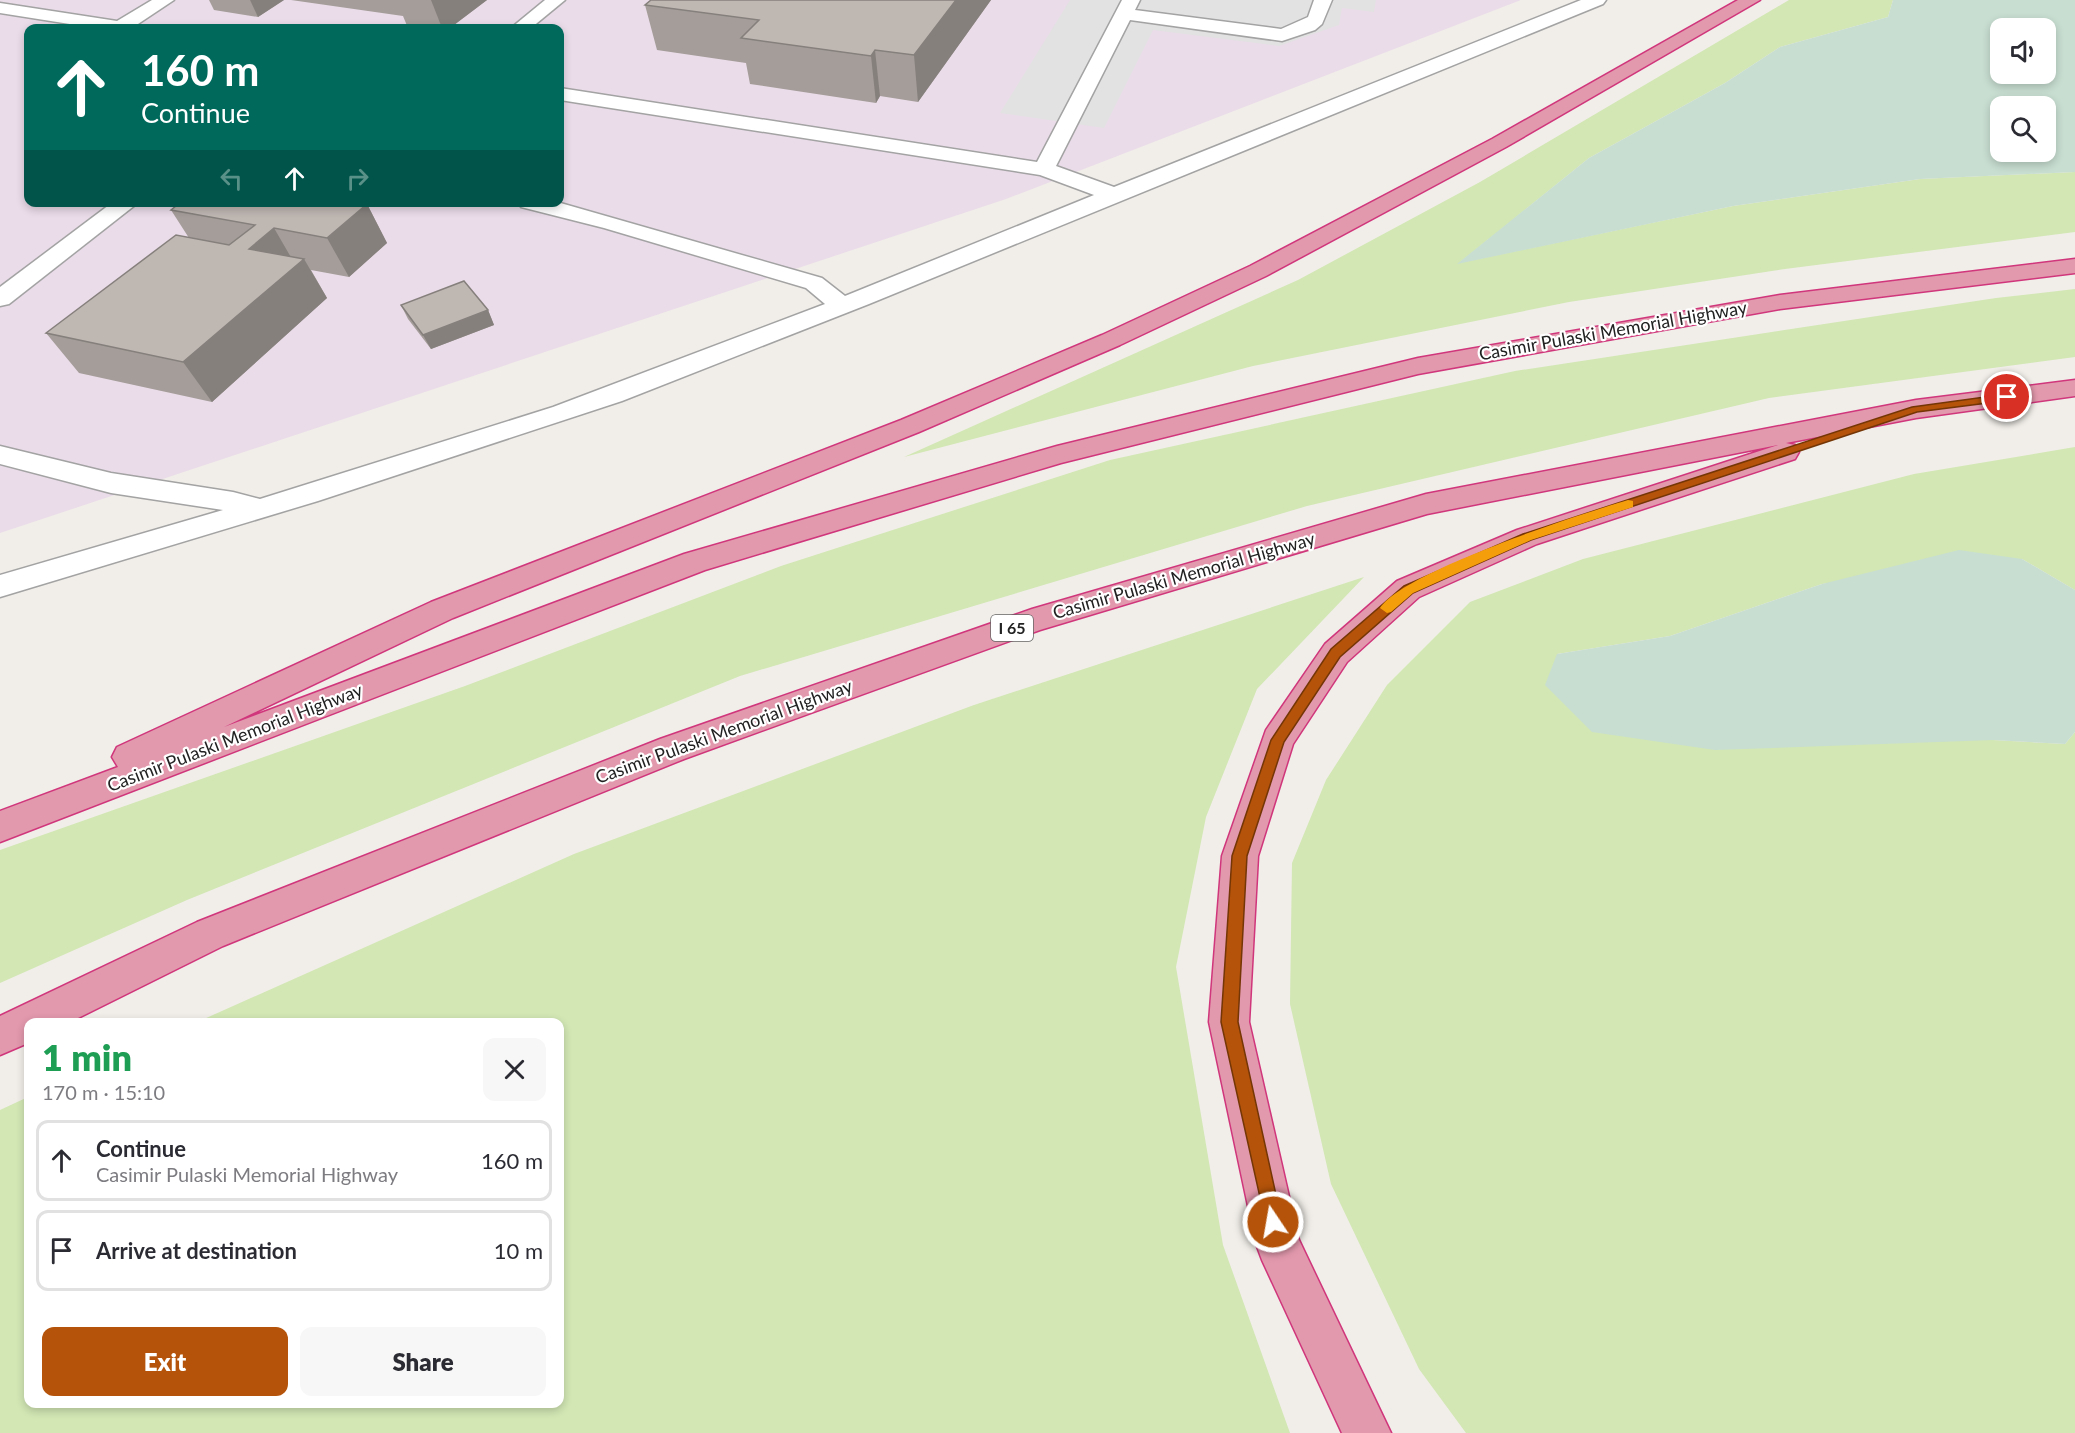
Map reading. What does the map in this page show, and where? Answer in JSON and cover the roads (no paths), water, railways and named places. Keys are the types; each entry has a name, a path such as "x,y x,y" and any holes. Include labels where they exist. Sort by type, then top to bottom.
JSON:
{"highway":[{"path":"0,817 442,610 910,426 1111,340 1247,276 1499,143 1751,0"},
{"name":"Casimir Pulaski Memorial Highway","path":"0,827 695,562 1057,455 1418,366 1780,302 2075,266"},
{"name":"Casimir Pulaski Memorial Highway","path":"37,1018 210,934 672,749 1032,621 1426,504 1916,409 2075,388"},
{"path":"1367,1433 1278,1244 1229,1022 1240,856 1278,740 1336,653 1408,589 1527,537 1916,409"},
{"name":"Casimir Pulaski Memorial Highway","path":"0,1036 24,1024"}],"lane":[{"path":"132,24 165,0"},
{"path":"525,24 556,0"},
{"path":"1044,169 1127,7 1282,35 1308,26 1316,20 1323,0"},
{"path":"0,586 261,510 548,418 842,306 1112,194 1597,0"},
{"path":"0,8 101,24"},
{"path":"564,95 1044,169 1112,194"},
{"path":"0,299 121,207"},
{"path":"549,207 612,223 814,284 842,306"},
{"path":"0,455 111,483 233,502 261,510"}]}
